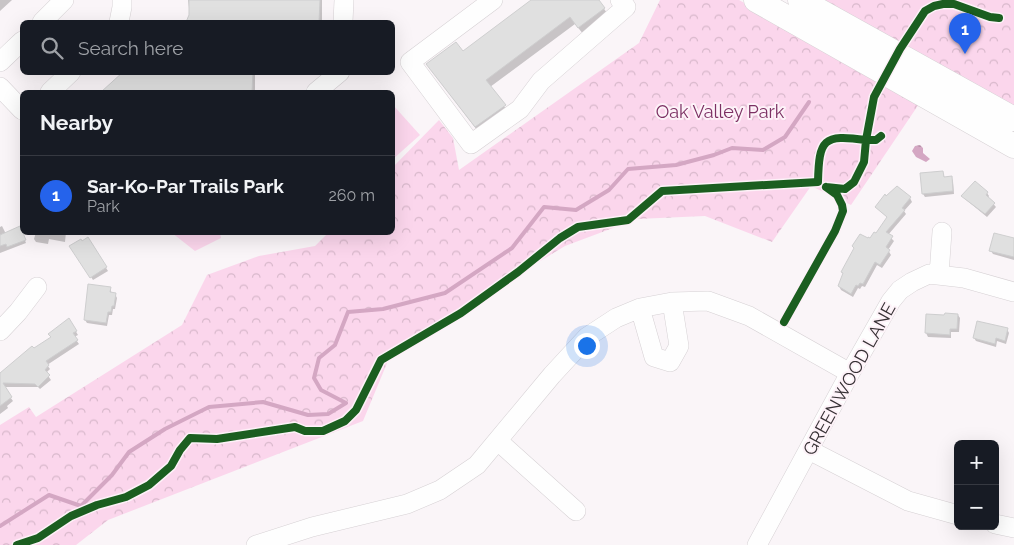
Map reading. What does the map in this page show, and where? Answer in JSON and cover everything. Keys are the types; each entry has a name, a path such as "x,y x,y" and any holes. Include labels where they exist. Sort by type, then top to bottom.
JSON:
{"main road":[{"path":"756,0 1014,146"},
{"path":"800,0 1014,119"}],"street":[{"path":"44,20 64,0"},
{"path":"119,20 122,0"},
{"path":"343,20 344,0"},
{"path":"493,0 410,62 471,144 520,109 541,81 626,7 620,0"},
{"path":"0,62 20,43"},
{"path":"54,90 68,75"},
{"path":"318,90 336,75"},
{"path":"0,87 20,108"},
{"path":"939,275 942,232"},
{"name":"GREENWOOD LANE","path":"757,545 850,373 891,301 900,290 929,274 964,278 1014,292"},
{"path":"0,331 38,287"},
{"path":"263,544 312,527 407,504 440,490 477,465 576,348 616,318 640,308 672,302 708,301 749,316 850,373"},
{"path":"640,308 654,357 670,362 679,346 672,302"},
{"path":"498,440 576,511"},
{"path":"809,450 908,502 954,514"},
{"path":"999,525 1014,528"},
{"path":"1013,545 1014,541"}],"green space":[{"name":"Oak Valley Park","path":"660,0 739,0 921,101 851,205 811,186 772,242 705,216 637,219 565,246 446,318 390,356 363,421 108,520 76,545 0,545 0,425 29,407 36,417 182,325 207,275 259,256 315,246 326,235 395,235 395,165 439,120 453,138 459,170 639,43"},
{"path":"819,0 1014,0 1014,108"},
{"path":"395,107 420,135 395,157"},
{"path":"175,235 220,235 221,238 195,251"}],"water":[{"path":"920,145 923,148 923,153 930,159 926,162 916,157 912,151 915,146"}],"building":[{"path":"189,0 320,0 319,20 187,20 189,15"},
{"path":"531,0 599,0 605,8 578,28 570,17 486,80 506,105 475,127 426,64 456,42 463,51"},
{"path":"120,75 253,75 252,90 103,90"},
{"path":"943,171 944,177 952,176 953,191 922,194 920,173"},
{"path":"975,181 988,192 986,195 995,203 985,214 961,196"},
{"path":"897,186 911,197 902,208 905,210 886,232 893,236 886,247 890,250 880,265 875,262 863,284 856,285 851,294 838,286 843,273 841,272 854,248 852,246 860,234 870,238 874,232 876,233 887,217 875,207 885,194 886,196"},
{"path":"20,226 20,235 24,235 26,240 7,247 6,244 0,246 0,235"},
{"path":"994,233 1014,238 1014,257 989,251"},
{"path":"88,237 107,267 90,278 69,246"},
{"path":"88,284 111,287 110,292 116,293 114,306 112,306 111,312 108,312 106,323 84,320"},
{"path":"945,313 958,314 957,329 950,329 950,335 925,333 926,314 944,315"},
{"path":"69,318 77,331 73,333 78,340 46,361 49,365 45,370 50,375 38,387 35,384 3,383 12,397 0,406 0,373 32,346 34,348 51,337 48,334"},
{"path":"977,321 1008,328 1005,341 996,338 995,344 973,338"}],"waterway":[{"path":"0,526 49,495 81,506 112,475 129,452 165,429 209,407 263,402 308,415 328,414 346,403 321,390 314,378 319,358 335,345 348,312 383,309 445,293 512,248 544,207 576,210 609,190 628,169 676,165 732,148 763,150 785,137 809,102"}],"cycle path":[{"path":"881,136 876,140 866,140 874,97 900,49 925,11 934,6 954,4 990,17 999,18"},
{"path":"17,545 38,538 71,516 97,505 126,497 149,485 171,466 180,450 190,438 217,439 295,427 305,431 323,431 345,421 356,410 381,360 461,313 518,272 560,238 578,227 628,220 662,191 818,182 820,156 822,148 826,143 832,139 840,138 866,140 864,162 854,182 845,189 826,187"},
{"path":"784,322 835,231 843,211 837,195 826,187"}],"place":[{"name":"Sar-Ko-Par Trails Park","path":"965,54"}]}
